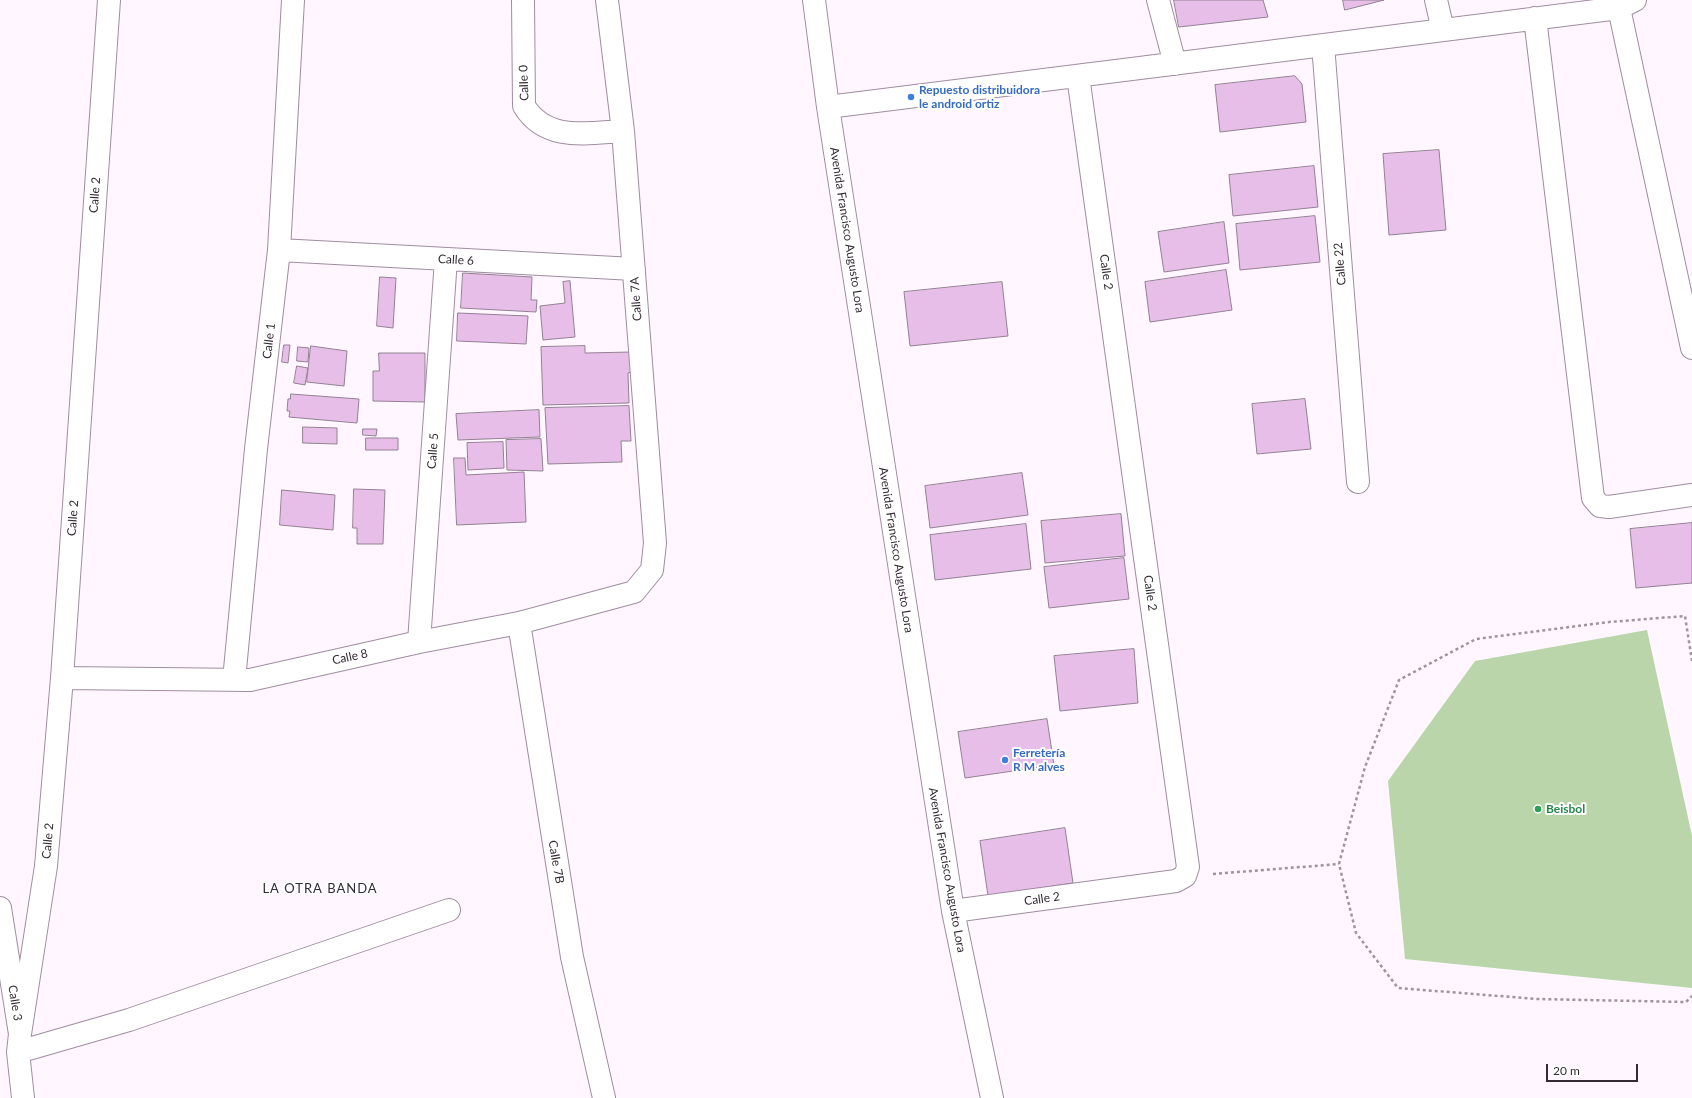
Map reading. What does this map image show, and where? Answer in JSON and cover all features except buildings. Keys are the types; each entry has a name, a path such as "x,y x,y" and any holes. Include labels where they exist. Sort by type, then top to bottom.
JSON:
{"street":[{"name":"Calle 2","path":"19,1043 46,866 62,678 109,0"},
{"name":"Calle 1","path":"234,680 256,449 279,250 293,0"},
{"name":"Calle 0","path":"523,0 524,106 530,116 537,122 557,131 570,134 623,131"},
{"name":"Calle 7A","path":"607,0 623,131 655,543 652,570 634,592"},
{"name":"Avenida Francisco Augusto Lora","path":"814,0 828,107 952,911 992,1098"},
{"path":"1158,0 1175,64"},
{"path":"1436,0 1443,30"},
{"path":"828,107 1443,30 1627,4 1692,348"},
{"path":"1536,18 1593,498 1600,506 1609,507 1692,495"},
{"name":"Calle 22","path":"1323,45 1358,482"},
{"name":"Calle 2","path":"952,911 1176,881 1185,876 1188,867 1078,76"},
{"name":"Calle 6","path":"279,250 634,269"},
{"name":"Calle 5","path":"419,642 446,259"},
{"name":"Calle 8","path":"62,678 250,680 419,642 519,623 634,592"},
{"name":"Calle 7B","path":"519,623 572,957 604,1098"},
{"name":"Calle 3","path":"0,908 19,1043 23,1098"},
{"path":"19,1043 129,1020 449,910"}],"path":[{"path":"1692,661 1685,616 1609,622 1476,639 1399,680 1365,767 1339,864 1356,933 1398,988 1536,999 1686,1002 1692,996"},
{"path":"1185,876 1339,864"}],"green space":[{"name":"Beisbol","path":"1647,630 1692,836 1692,988 1405,959 1388,781 1475,661"}],"place":[{"name":"Repuesto distribuidora le android ortiz","path":"911,97"},
{"name":"Ferretería R M alves","path":"1005,760"},
{"name":"Beisbol","path":"1538,809"}],"district":[{"name":"LA OTRA BANDA","path":"320,889"}]}
